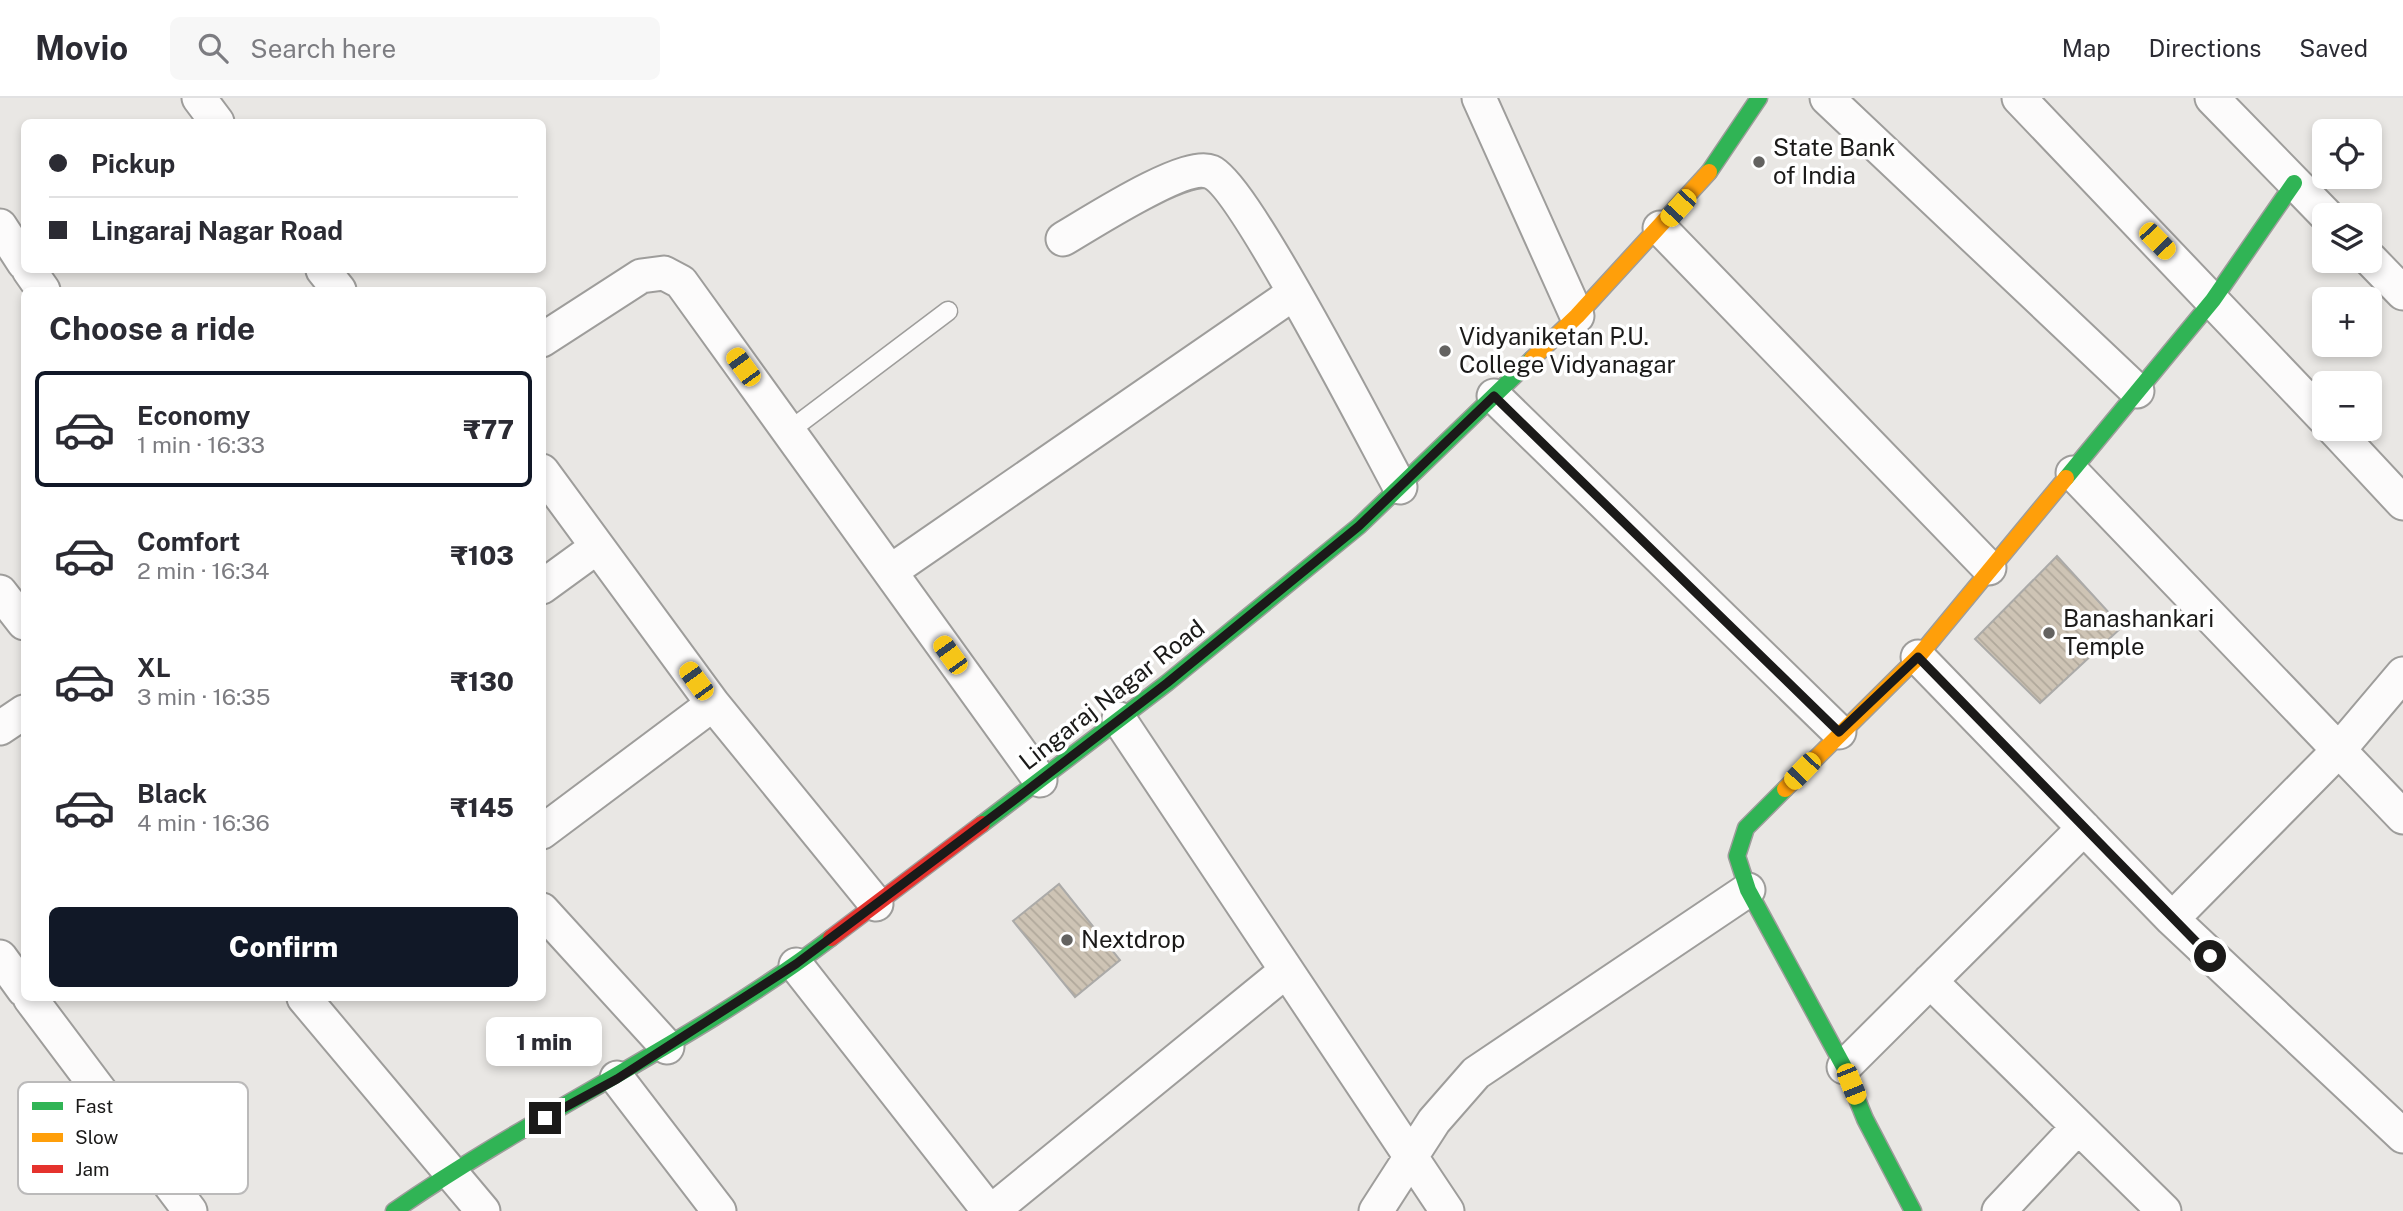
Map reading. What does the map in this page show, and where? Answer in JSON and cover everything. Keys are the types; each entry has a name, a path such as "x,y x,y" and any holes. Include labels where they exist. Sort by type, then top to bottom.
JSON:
{"street":[{"path":"199,98 214,119"},
{"path":"1479,98 1577,316"},
{"name":"Lingaraj Nagar Road","path":"394,1211 450,1172 617,1079 796,964 1119,719 1359,526 1577,316 1660,228 1713,168 1759,98"},
{"path":"1827,98 2137,391"},
{"path":"2019,98 2312,405"},
{"path":"2212,98 2314,203"},
{"path":"1062,239 1161,183 1189,172 1210,172 1230,188 1294,293 1400,486"},
{"path":"1913,1211 1866,1119 1844,1067 1748,890 1737,856 1746,828 1839,732 1918,657 1989,568 2073,473 2213,300 2294,183"},
{"path":"0,226 21,258"},
{"path":"1660,228 1989,568"},
{"path":"2382,271 2403,293"},
{"path":"325,273 337,287"},
{"path":"546,337 641,276 664,273 681,282 1040,780"},
{"path":"891,571 1294,293"},
{"path":"1494,396 1839,732"},
{"path":"2345,441 2403,503"},
{"path":"2073,473 2337,752 2403,817"},
{"path":"546,477 713,704 876,904"},
{"path":"546,584 597,547"},
{"path":"0,592 21,619"},
{"path":"1918,657 2172,919 2403,1136"},
{"path":"2172,919 2337,752 2403,674"},
{"path":"546,829 713,704"},
{"path":"0,729 21,714"},
{"path":"1119,719 1447,1211"},
{"path":"1844,1067 2084,828"},
{"path":"1376,1211 1410,1156 1476,1073 1748,890"},
{"path":"546,914 667,1047"},
{"path":"0,957 21,986"},
{"path":"796,964 991,1211 1286,971"},
{"path":"1930,981 2164,1211"},
{"path":"32,1001 93,1082"},
{"path":"307,1001 483,1211"},
{"path":"617,1079 719,1211"},
{"path":"1999,1211 2078,1127"},
{"path":"177,1194 190,1211"}],"lane":[{"path":"789,431 948,311"}],"building":[{"name":"Banashankari Temple","path":"2057,556 2122,627 2040,703 1975,639"},
{"name":"Nextdrop","path":"1059,884 1120,960 1075,997 1013,921"}],"traffic: fast":[{"path":"1709,172 1759,98"},
{"path":"2066,478 2213,300 2294,183"},
{"path":"982,824 1167,683 1359,526 1532,359"},
{"path":"1785,789 1746,828 1737,856 1748,890 1844,1067 1865,1119 1913,1211"},
{"path":"394,1211 502,1142 725,1011 831,938"}],"traffic: slow":[{"path":"1532,359 1577,316 1709,172"},
{"path":"1785,789 1918,657 2066,478"}],"traffic: jam":[{"path":"831,938 982,824"}],"place":[{"name":"State Bank of India","path":"1759,162"},
{"name":"Vidyaniketan P.U. College Vidyanagar","path":"1445,351"},
{"name":"Banashankari Temple","path":"2049,633"},
{"name":"Nextdrop","path":"1067,940"}],"route":[{"path":"545,1118 617,1079 796,964 1021,795 1167,683 1359,526 1494,396 1839,732 1918,657 2210,956"}]}
